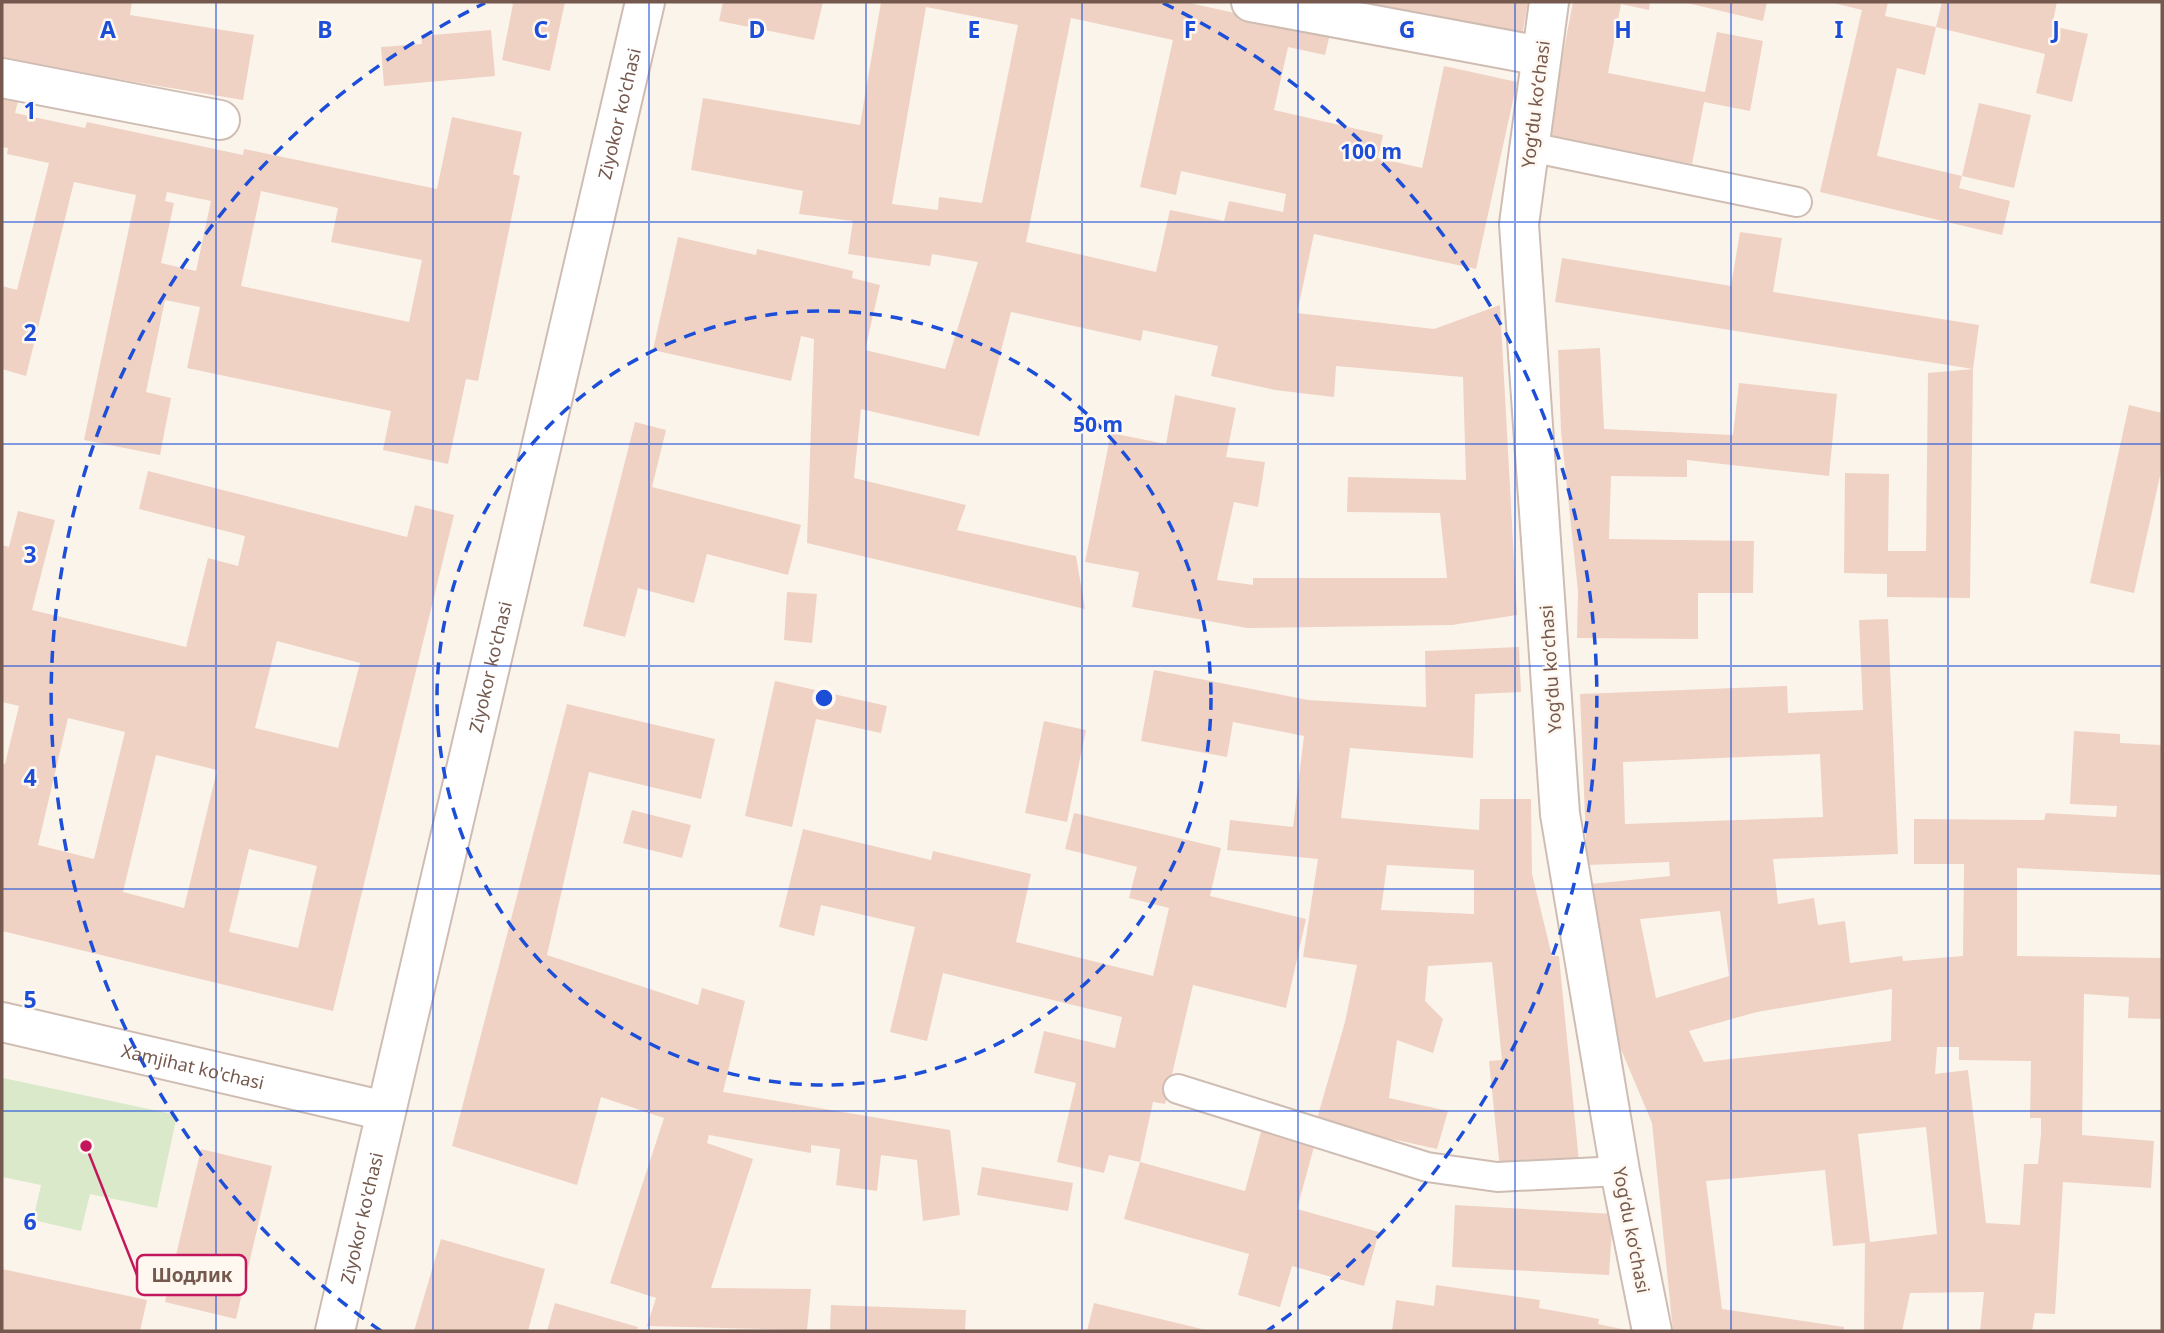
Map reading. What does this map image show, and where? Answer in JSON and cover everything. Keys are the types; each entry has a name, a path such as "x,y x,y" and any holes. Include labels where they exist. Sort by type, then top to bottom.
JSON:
{"street":[{"name":"Ziyokor ko'chasi","path":"335,1331 645,2"},
{"path":"1251,2 1541,56"},
{"name":"Yogʻdu koʻchasi","path":"1549,2 1519,225 1560,814 1620,1171 1653,1331"},
{"path":"2,78 220,120"},
{"name":"Xamjihat ko'chasi","path":"2,1022 386,1111"}],"lane":[{"path":"1531,147 1797,202"},
{"path":"1178,1089 1427,1167 1497,1177 1620,1171"}],"green space":[{"path":"3,1078 177,1115 157,1208 90,1194 81,1231 33,1220 41,1185 2,1177"}],"building":[{"path":"2,2 132,2 130,15 254,35 243,100 2,60"},
{"path":"508,2 565,2 550,71 502,60 513,4"},
{"path":"723,2 823,2 814,40 719,21"},
{"path":"881,2 1185,2 1330,34 1325,55 1288,47 1274,110 1383,135 1378,158 1422,168 1444,66 1517,82 1476,269 1314,234 1297,313 1434,329 1500,305 1517,615 1452,625 1247,628 1132,607 1139,572 1085,562 1111,433 1166,444 1175,395 1236,408 1226,457 1265,462 1258,507 1234,502 1217,580 1253,585 1253,578 1447,578 1440,513 1347,512 1348,477 1466,480 1463,377 1336,366 1334,397 1275,390 1211,376 1218,346 1143,330 1141,341 1011,312 979,436 861,409 854,478 966,505 957,530 1076,556 1085,609 807,543 814,339 801,336 791,381 653,350 678,237 756,255 757,249 853,271 852,278 880,285 865,350 945,369 978,262 932,254 930,266 848,254 853,221 799,214 803,191 691,170 703,98 860,125","holes":["926,7 1018,25 982,203 939,197 938,210 892,204","1071,18 1173,40 1140,187 1176,195 1181,171 1286,194 1283,212 1229,201 1224,221 1170,210 1156,272 1026,242"]},
{"path":"1330,2 1528,2 1522,36"},
{"path":"1573,2 1650,2 1649,10 1621,4 1608,73 1705,92 1717,32 1763,41 1750,111 1704,102 1692,164 1547,137"},
{"path":"1683,2 1767,2 1763,21"},
{"path":"1829,2 1888,2 1885,16 1936,27 1925,75 1897,68 1877,156 1962,176 1959,188 2010,201 2002,235 1820,192 1862,10"},
{"path":"1942,2 2057,2 2052,26 2088,34 2072,102 2036,93 2045,54 1936,27"},
{"path":"491,30 495,76 384,86 381,47 422,44 421,36"},
{"path":"2,98 18,101 15,113 85,128 87,122 243,155 244,149 437,189 452,117 522,132 513,174 520,176 478,381 466,379 448,464 383,450 391,411 187,368 200,307 165,300 146,392 171,398 160,455 84,440 136,195 74,182 26,376 2,369 2,286 17,290 49,163 7,154 8,148 2,147","holes":["261,191 338,208 331,242 422,260 409,322 241,286","167,192 211,201 196,271 161,263 174,203 165,201"]},
{"path":"1979,103 2031,115 2014,188 1962,176"},
{"path":"1740,232 1782,238 1773,292 1979,325 1973,369 1555,302 1562,258 1731,286"},
{"path":"1600,348 1604,429 1733,435 1739,383 1837,394 1829,476 1687,460 1687,477 1611,476 1609,539 1754,541 1753,593 1698,593 1698,639 1577,638 1578,591 1561,431 1558,350"},
{"path":"1973,369 1970,598 1887,597 1887,574 1844,573 1845,473 1889,474 1888,551 1926,551 1928,373"},
{"path":"2129,405 2162,413 2162,467 2134,593 2090,583"},
{"path":"635,422 666,430 652,487 801,525 788,575 707,554 694,603 638,588 625,637 583,626"},
{"path":"148,471 407,537 415,505 454,515 333,1011 2,931 2,764 5,764 19,706 2,702 2,545 9,547 18,511 55,520 32,610 186,647 208,558 238,566 245,536 139,509","holes":["277,641 360,663 338,748 255,728","68,718 125,732 94,859 38,845","156,755 217,770 184,908 123,892","249,849 317,866 298,948 229,932"]},
{"path":"787,592 817,594 812,643 784,640"},
{"path":"1888,619 1898,854 1773,859 1778,904 1814,898 1818,925 1845,921 1850,963 1902,956 1903,961 1963,956 1964,864 1914,864 1914,819 2044,820 2046,813 2116,817 2117,806 2070,804 2074,731 2120,734 2120,743 2162,745 2162,875 2017,868 2017,956 2162,958 2162,1019 2128,1018 2129,997 2084,994 2082,1135 2154,1141 2151,1188 2063,1182 2055,1314 2035,1313 2032,1331 1980,1331 1984,1292 1910,1293 1902,1331 1864,1331 1865,1243 1833,1246 1825,1170 1706,1181 1722,1309 1844,1327 1844,1331 1673,1331 1652,1123 1620,1047 1590,884 1670,876 1669,862 1587,865 1580,694 1787,686 1788,713 1863,710 1859,620","holes":["1820,754 1823,817 1625,824 1623,762","1720,911 1729,976 1656,998 1640,919","1892,989 1891,1041 1704,1062 1689,1031 1757,1012","1937,1047 1959,1047 1959,1060 2031,1061 2030,1118 2041,1118 2041,1134 2038,1164 2024,1164 2020,1225 1986,1223 1968,1070 1935,1074","1926,1127 1937,1234 1870,1242 1858,1134"]},
{"path":"1519,647 1521,692 1475,694 1473,758 1350,748 1341,818 1479,830 1480,799 1531,799 1532,874 1552,956 1559,956 1579,1162 1500,1169 1489,1061 1502,1060 1492,962 1428,966 1425,1001 1443,1019 1433,1053 1397,1040 1389,1098 1448,1111 1437,1149 1316,1122 1345,1022 1357,965 1303,957 1318,859 1227,850 1230,820 1293,827 1304,736 1233,722 1227,757 1141,741 1154,670 1308,700 1426,707 1425,651","holes":["1387,865 1474,870 1474,914 1381,910"]},
{"path":"775,681 887,706 881,733 816,719 792,827 745,816"},
{"path":"567,704 715,739 701,799 589,772 547,955 698,1005 702,988 745,1001 723,1092 950,1130 960,1215 923,1221 917,1160 881,1155 877,1191 836,1185 840,1149 811,1145 811,1153 709,1135 707,1143 753,1159 711,1288 811,1289 807,1330 647,1326 656,1298 610,1283 664,1118 601,1097 577,1185 452,1146"},
{"path":"1044,721 1086,730 1067,822 1025,813"},
{"path":"632,810 691,825 682,858 623,843"},
{"path":"1074,813 1221,848 1210,896 1306,919 1286,1008 1193,985 1165,1104 1153,1102 1140,1162 1109,1155 1104,1173 1057,1162 1076,1083 1034,1073 1044,1031 1115,1048 1122,1017 943,973 927,1041 890,1032 915,927 821,905 814,936 779,927 803,829 931,860 933,851 1031,874 1016,942 1153,976 1169,908 1129,898 1137,867 1065,849"},
{"path":"1262,1128 1315,1143 1297,1209 1379,1232 1364,1286 1292,1266 1280,1307 1238,1295 1249,1254 1124,1219 1140,1162 1245,1191"},
{"path":"201,1149 272,1166 236,1319 165,1302"},
{"path":"982,1167 1073,1183 1068,1211 977,1195"},
{"path":"1455,1205 1613,1214 1609,1275 1452,1267"},
{"path":"441,1239 545,1269 528,1331 414,1331"},
{"path":"2,1269 147,1300 140,1331 2,1331"},
{"path":"1436,1285 1540,1300 1539,1308 1599,1319 1598,1324 1631,1331 1392,1331 1396,1300 1434,1306"},
{"path":"555,1303 638,1327 636,1331 547,1331"},
{"path":"1094,1303 1206,1330 1087,1331"},
{"path":"831,1305 966,1310 965,1331 830,1331"}],"place":[{"name":"Шодлик","path":"86,1146"}]}
